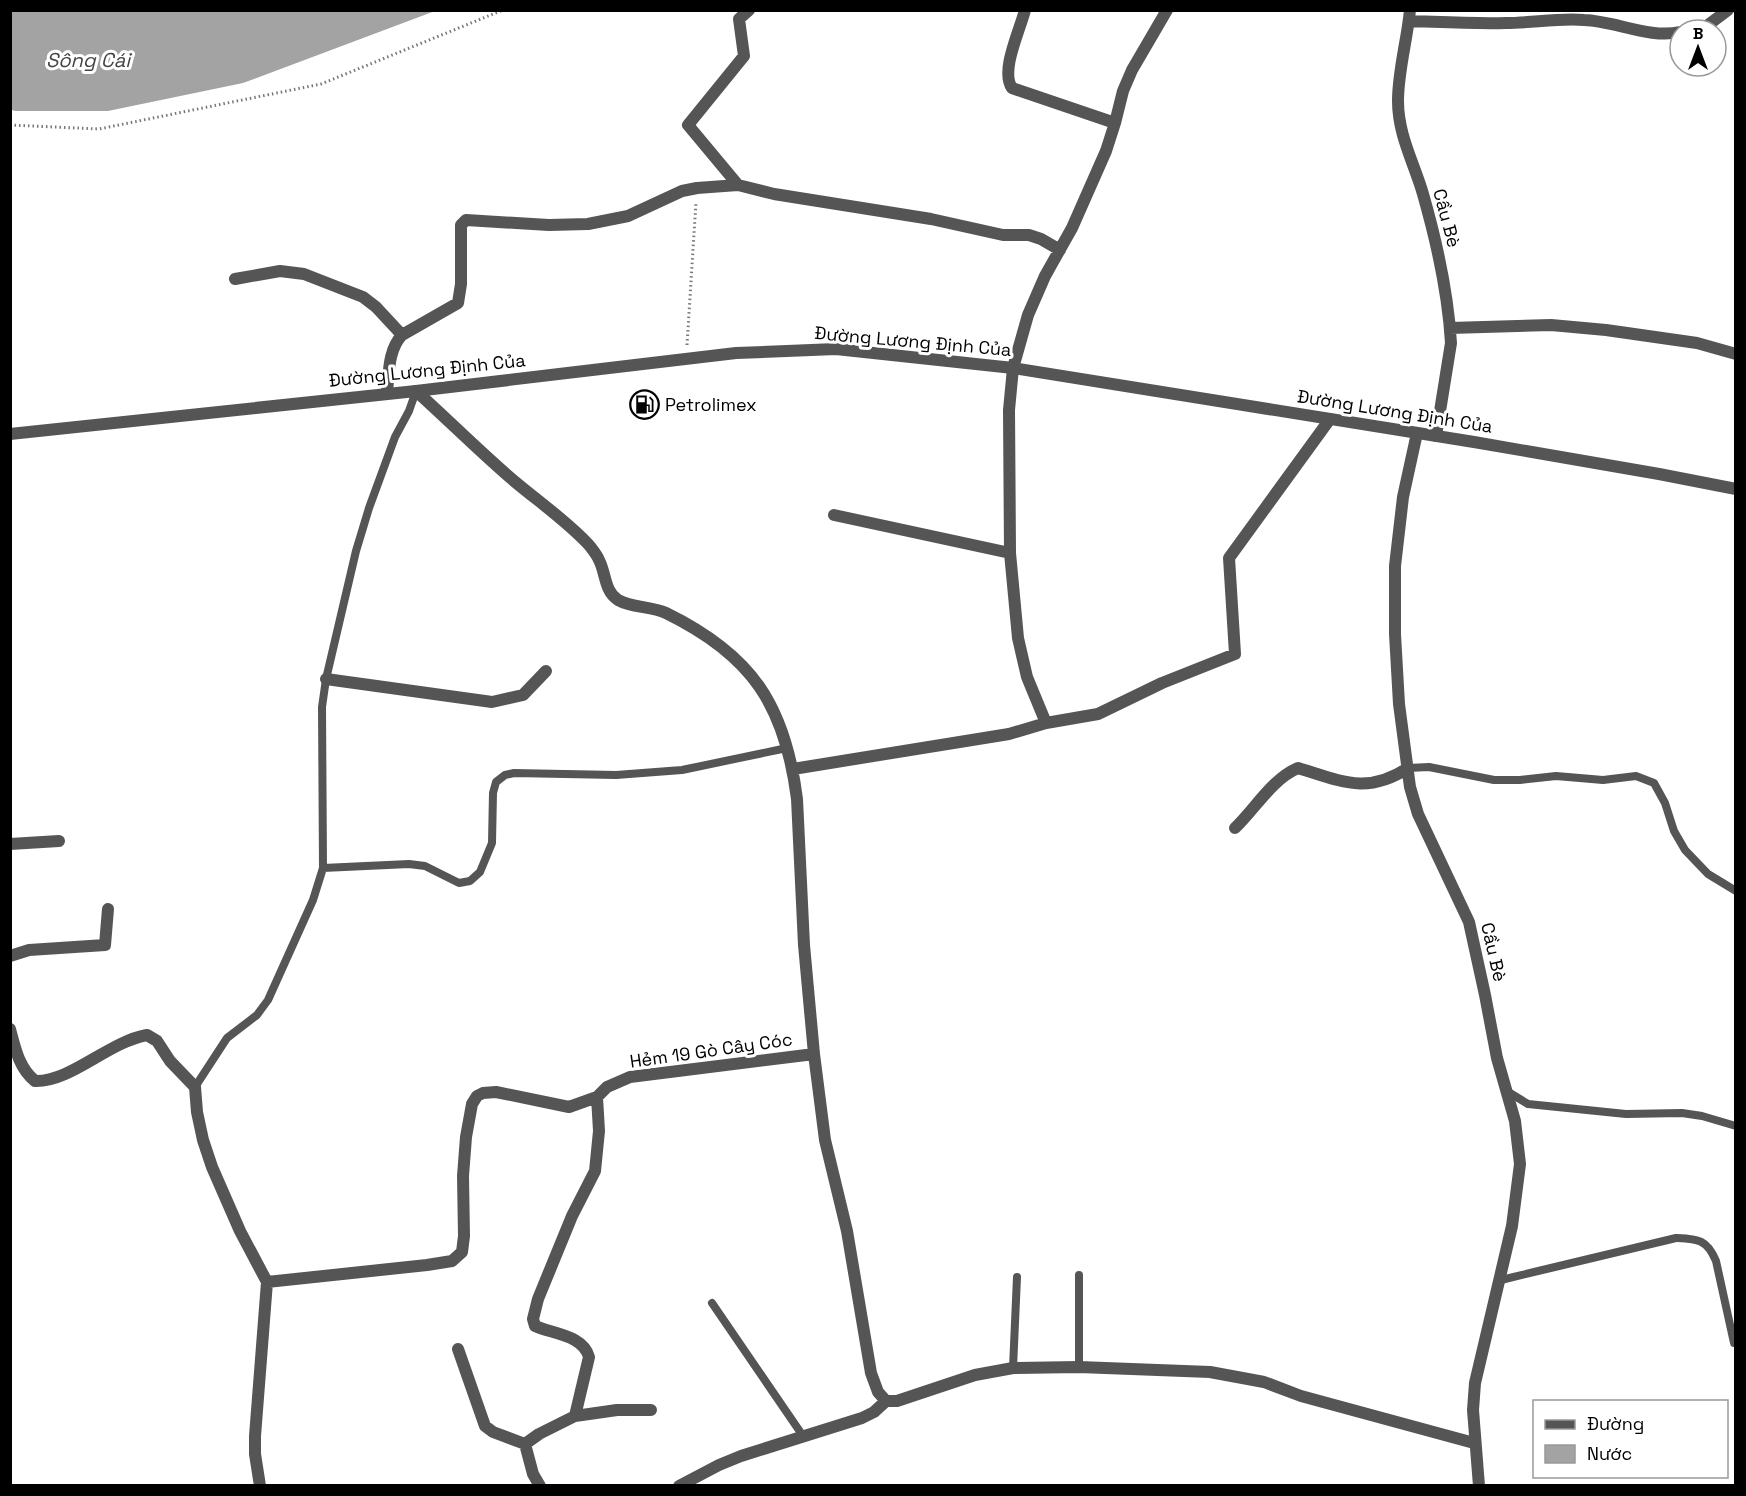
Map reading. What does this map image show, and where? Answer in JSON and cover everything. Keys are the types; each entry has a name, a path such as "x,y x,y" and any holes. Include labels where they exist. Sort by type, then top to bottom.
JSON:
{"street":[{"path":"738,185 688,125 744,56 739,20 749,10"},
{"path":"1025,10 1007,71 1008,82 1012,88 1115,123"},
{"path":"1046,723 1027,677 1017,638 1010,553 1009,410 1013,368 1028,315 1093,181 1132,69 1167,10"},
{"path":"1410,16 1506,23 1587,20 1629,29 1668,34"},
{"name":"Cầu Bè","path":"1410,16 1404,44 1398,102 1401,131 1430,217 1447,291 1451,343 1436,436"},
{"path":"387,392 392,352 396,341 402,335 458,303 461,284 461,225 466,220 549,225 588,224 628,216 672,196 697,188 738,185 774,194 931,219 1002,235 1029,235 1060,250"},
{"path":"235,279 280,271 304,274 363,297 402,335"},
{"path":"1450,328 1551,325 1697,343 1736,354"},
{"name":"Đường Lương Định Của","path":"10,434 387,392 416,391 736,353 836,349 1013,368 1436,436 1736,489"},
{"path":"416,391 506,474 591,547 599,560 609,592 618,600 658,609 716,642 743,665 770,704 778,721 793,770 797,799 806,982 825,1140 847,1231 871,1372 878,1392 886,1401"},
{"path":"793,770 1009,734 1046,723 1098,714 1161,683 1235,654 1228,558 1330,419"},
{"name":"Cầu Bè","path":"1417,433 1403,497 1395,566 1398,681 1410,787 1418,814 1469,922 1505,1090 1515,1121 1520,1164 1512,1226 1501,1280 1475,1383 1474,1443 1479,1485"},
{"path":"834,515 1010,553"},
{"path":"326,680 492,702 523,695 546,671"},
{"path":"1234,828 1289,771 1298,768 1348,784 1365,784 1392,778 1408,768"},
{"path":"10,844 59,841"},
{"path":"10,956 29,950 105,945 108,909"},
{"path":"10,1029 18,1057 27,1075 34,1081 58,1078 105,1051 147,1035 156,1041 170,1062 195,1087 197,1112 212,1167 240,1231 267,1282 255,1436 260,1485"},
{"name":"Hẻm 19 Gò Cây Cóc","path":"267,1282 452,1261 462,1252 463,1176 466,1137 472,1104 477,1096 483,1093 496,1092 569,1107 597,1097 607,1087 630,1077 814,1054"},
{"path":"575,1416 589,1357 587,1350 579,1342 569,1337 535,1326 533,1319 538,1299 572,1216 595,1171 599,1131 597,1097"},
{"path":"458,1349 485,1426 493,1432 525,1444"},
{"path":"679,1485 719,1465 862,1418 874,1412 886,1401 897,1401 975,1375 1013,1368 1079,1367 1210,1372 1264,1382 1311,1399 1474,1443"},
{"path":"525,1444 539,1434 575,1416 617,1410 651,1410"},
{"path":"525,1444 533,1474 540,1485"}],"lane":[{"path":"195,1087 227,1038 257,1016 268,1000 313,900 323,868 322,707 326,680 356,551 369,508 391,447 416,391"},
{"path":"323,868 425,866 459,883 470,880 480,872 492,843 496,782 505,775 525,773 616,775 682,770 787,748"},
{"path":"1408,768 1430,767 1494,780 1556,776 1603,780 1636,776 1654,783 1665,803 1674,831 1685,850 1708,874 1736,891"},
{"path":"1505,1090 1528,1104 1626,1114 1682,1113 1736,1126"},
{"path":"1501,1280 1676,1238 1703,1241 1711,1249 1716,1261 1734,1343"},
{"path":"1079,1275 1079,1367"},
{"path":"1013,1368 1017,1277"},
{"path":"712,1303 803,1436"}],"path":[{"path":"10,125 99,129 321,84 503,10"},
{"path":"686,360 697,188"}],"water":[{"name":"Sông Cái","path":"11,10 435,11 243,83 108,111 16,111 11,110"}],"place":[{"name":"Petrolimex","path":"644,404"}]}
